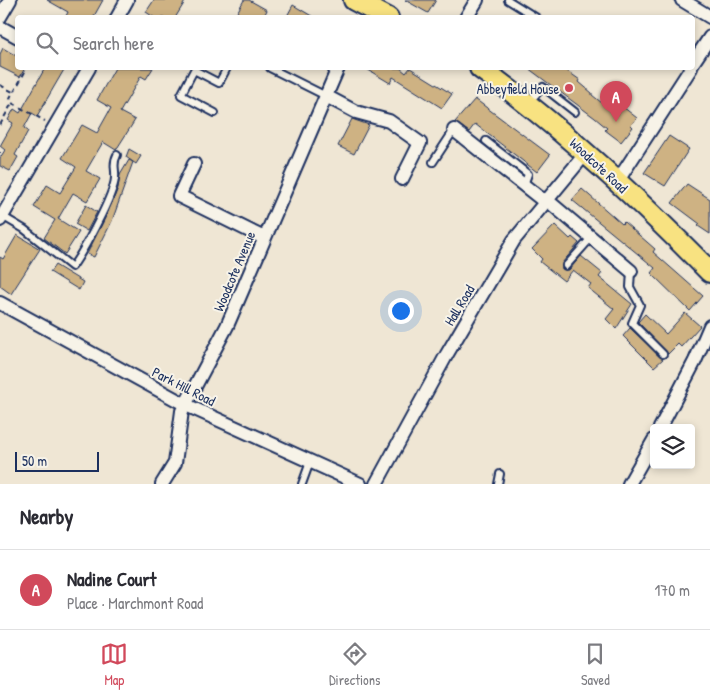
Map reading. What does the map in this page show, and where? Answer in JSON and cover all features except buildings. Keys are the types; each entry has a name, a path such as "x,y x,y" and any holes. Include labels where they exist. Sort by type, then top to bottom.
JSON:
{"main road":[{"path":"358,7 380,15"},
{"name":"Woodcote Road","path":"483,70 528,103 586,153 710,272"}],"street":[{"path":"0,17 10,0"},
{"path":"119,15 127,0"},
{"path":"468,15 477,0"},
{"path":"682,0 710,17"},
{"path":"0,27 15,35"},
{"path":"695,61 710,37"},
{"path":"1,218 86,70"},
{"name":"Woodcote Avenue","path":"162,484 175,463 182,411 227,326 337,70"},
{"path":"617,182 689,70"},
{"path":"326,96 356,112 389,121 420,143 402,179"},
{"path":"454,130 540,198 546,200 631,270"},
{"name":"Hall Road","path":"376,484 447,354 514,240 586,153"},
{"path":"194,164 179,196 264,238"},
{"name":"Park Hill Road","path":"0,303 186,405 360,484"},
{"path":"662,424 695,361 710,326"},
{"path":"629,484 650,447"}],"lane":[{"path":"508,0 532,15"},
{"path":"194,70 181,95 215,113"},
{"path":"196,70 219,83 226,70"},
{"path":"274,70 326,96"},
{"path":"528,103 543,87 575,112"},
{"path":"432,162 454,130"},
{"path":"486,141 528,174 524,185"},
{"path":"1,218 24,229 72,267 83,251 107,200 115,178 113,162 117,155"},
{"path":"566,266 591,238"},
{"path":"631,270 630,287 640,305 632,322 663,354"},
{"path":"302,484 310,462"},
{"path":"498,484 500,474"}],"path":[{"path":"26,70 10,98 12,103 54,126"},
{"path":"0,85 13,92"},
{"path":"0,125 12,103"}],"place":[{"name":"Abbeyfield House","path":"569,88"},
{"name":"Nadine Court","path":"616,122"}]}
